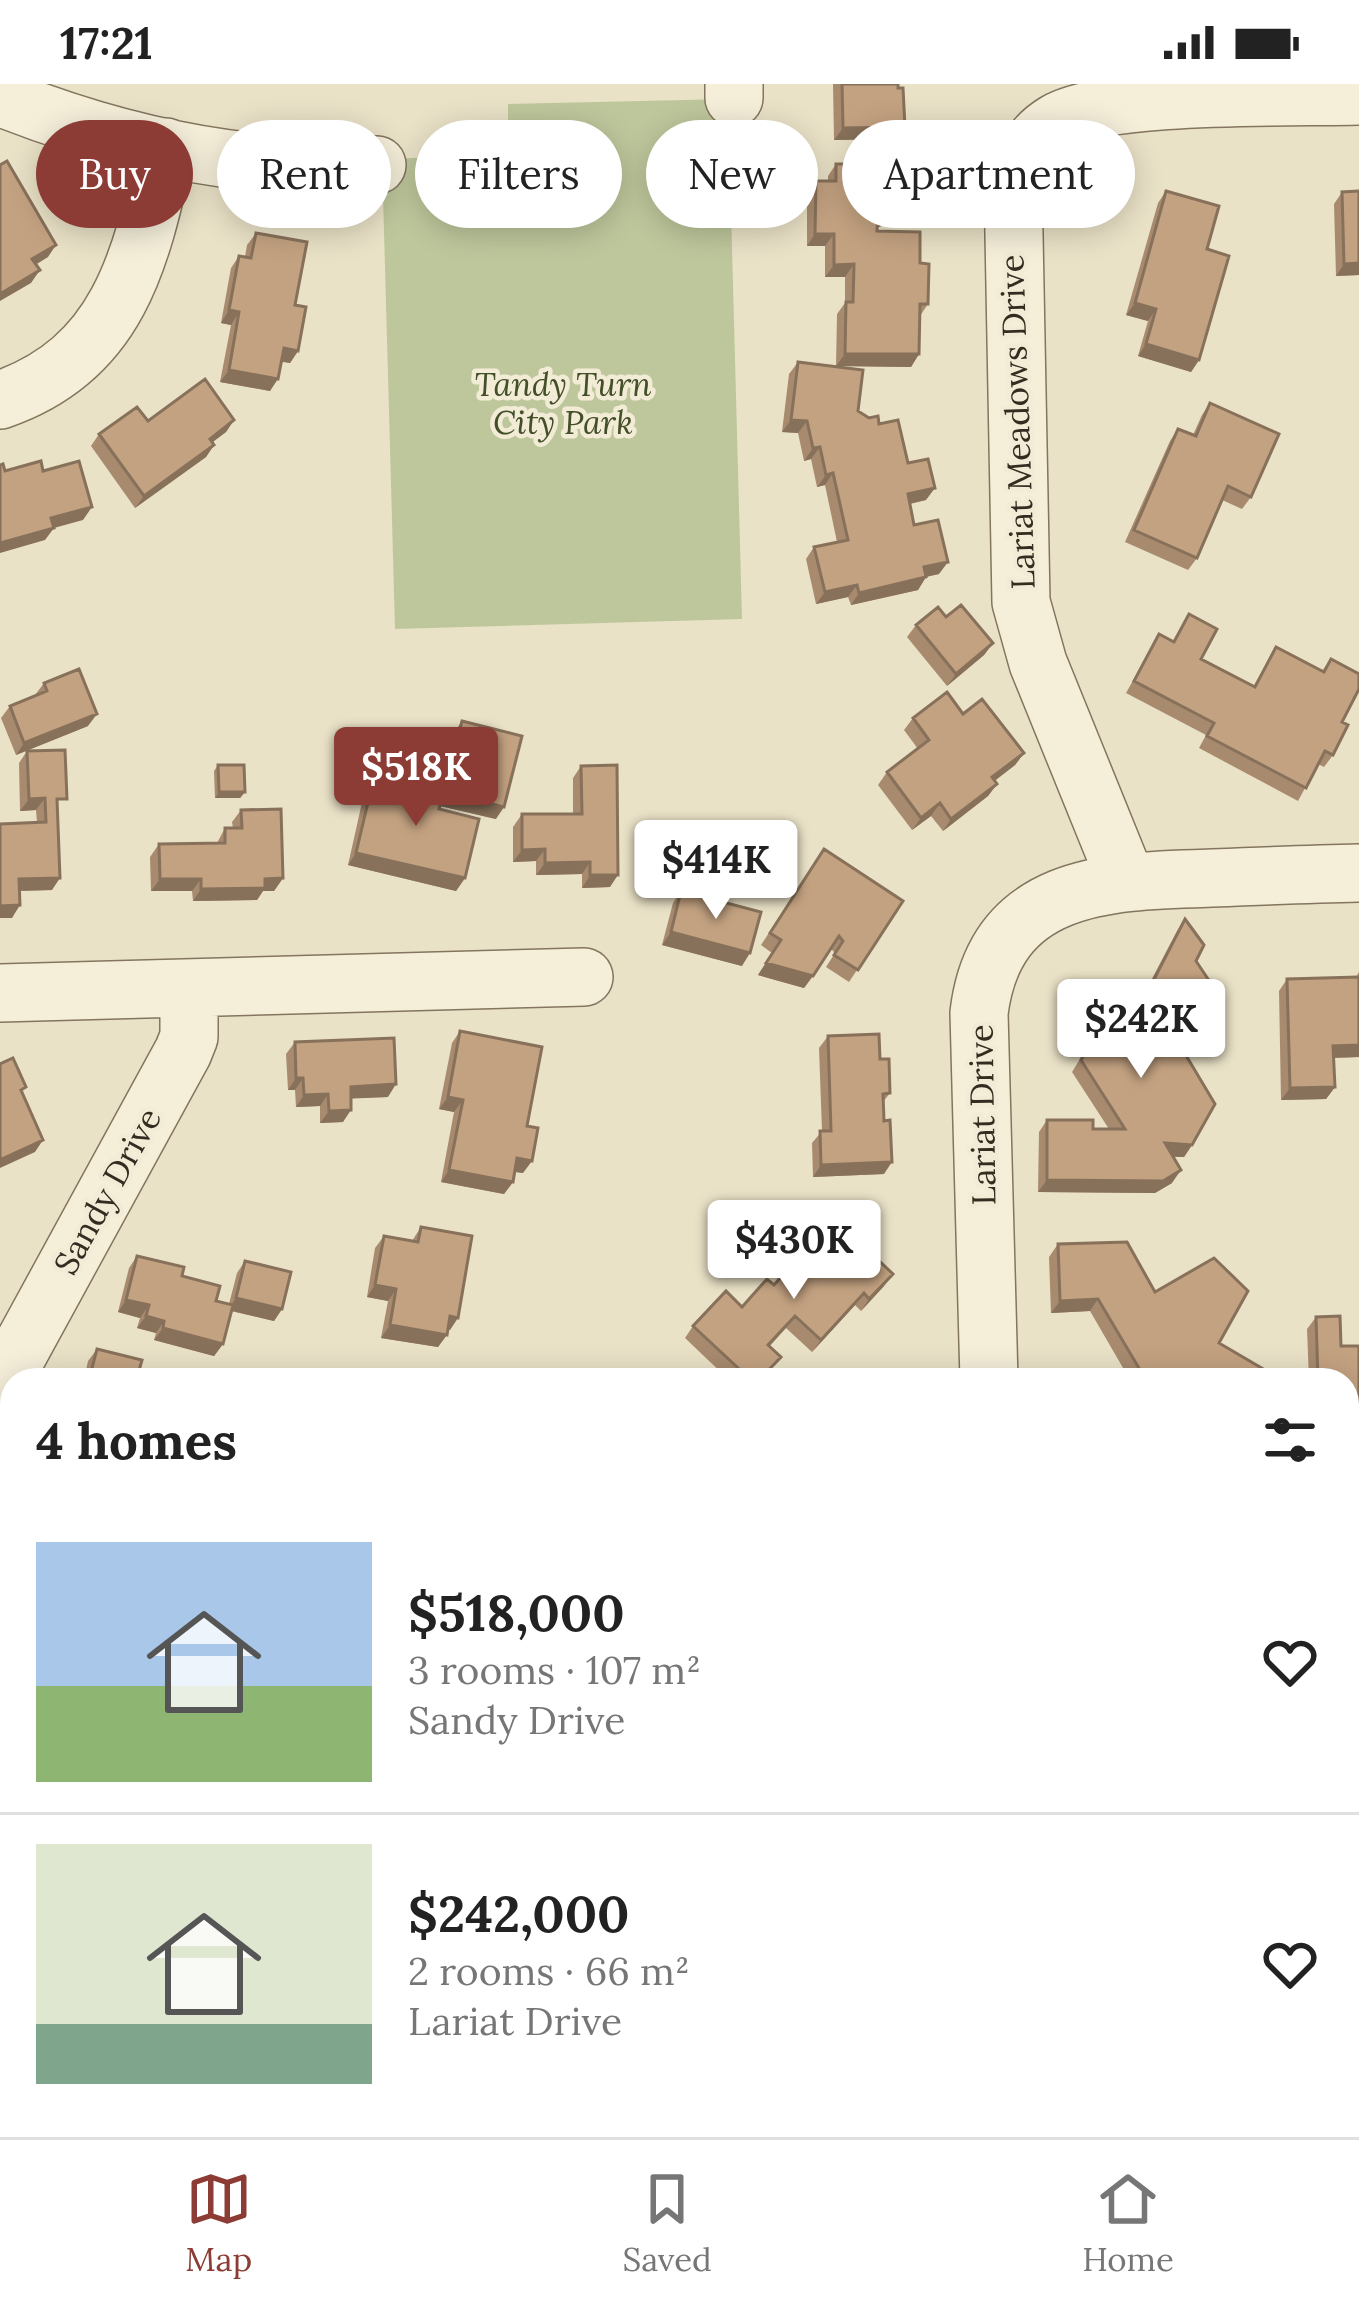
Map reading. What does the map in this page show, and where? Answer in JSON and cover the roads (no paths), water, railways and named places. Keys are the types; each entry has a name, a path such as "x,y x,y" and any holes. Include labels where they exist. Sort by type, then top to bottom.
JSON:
{"street":[{"name":"Lariat Meadows Drive","path":"1126,880 1037,664 1021,602 1013,182 1033,141 1078,111 1142,103 1359,96"},
{"path":"0,97 70,120"},
{"path":"0,400 50,379 99,333 135,269 145,228"},
{"name":"Lariat Drive","path":"988,1368 979,1013 990,966 1006,940 1044,904 1096,885 1126,880 1359,873"},
{"path":"0,993 584,976"},
{"name":"Sandy Drive","path":"10,1368 183,1052 189,1037 189,988"}],"park label":[{"name":"Tandy Turn City Park","path":"563,403"}]}
